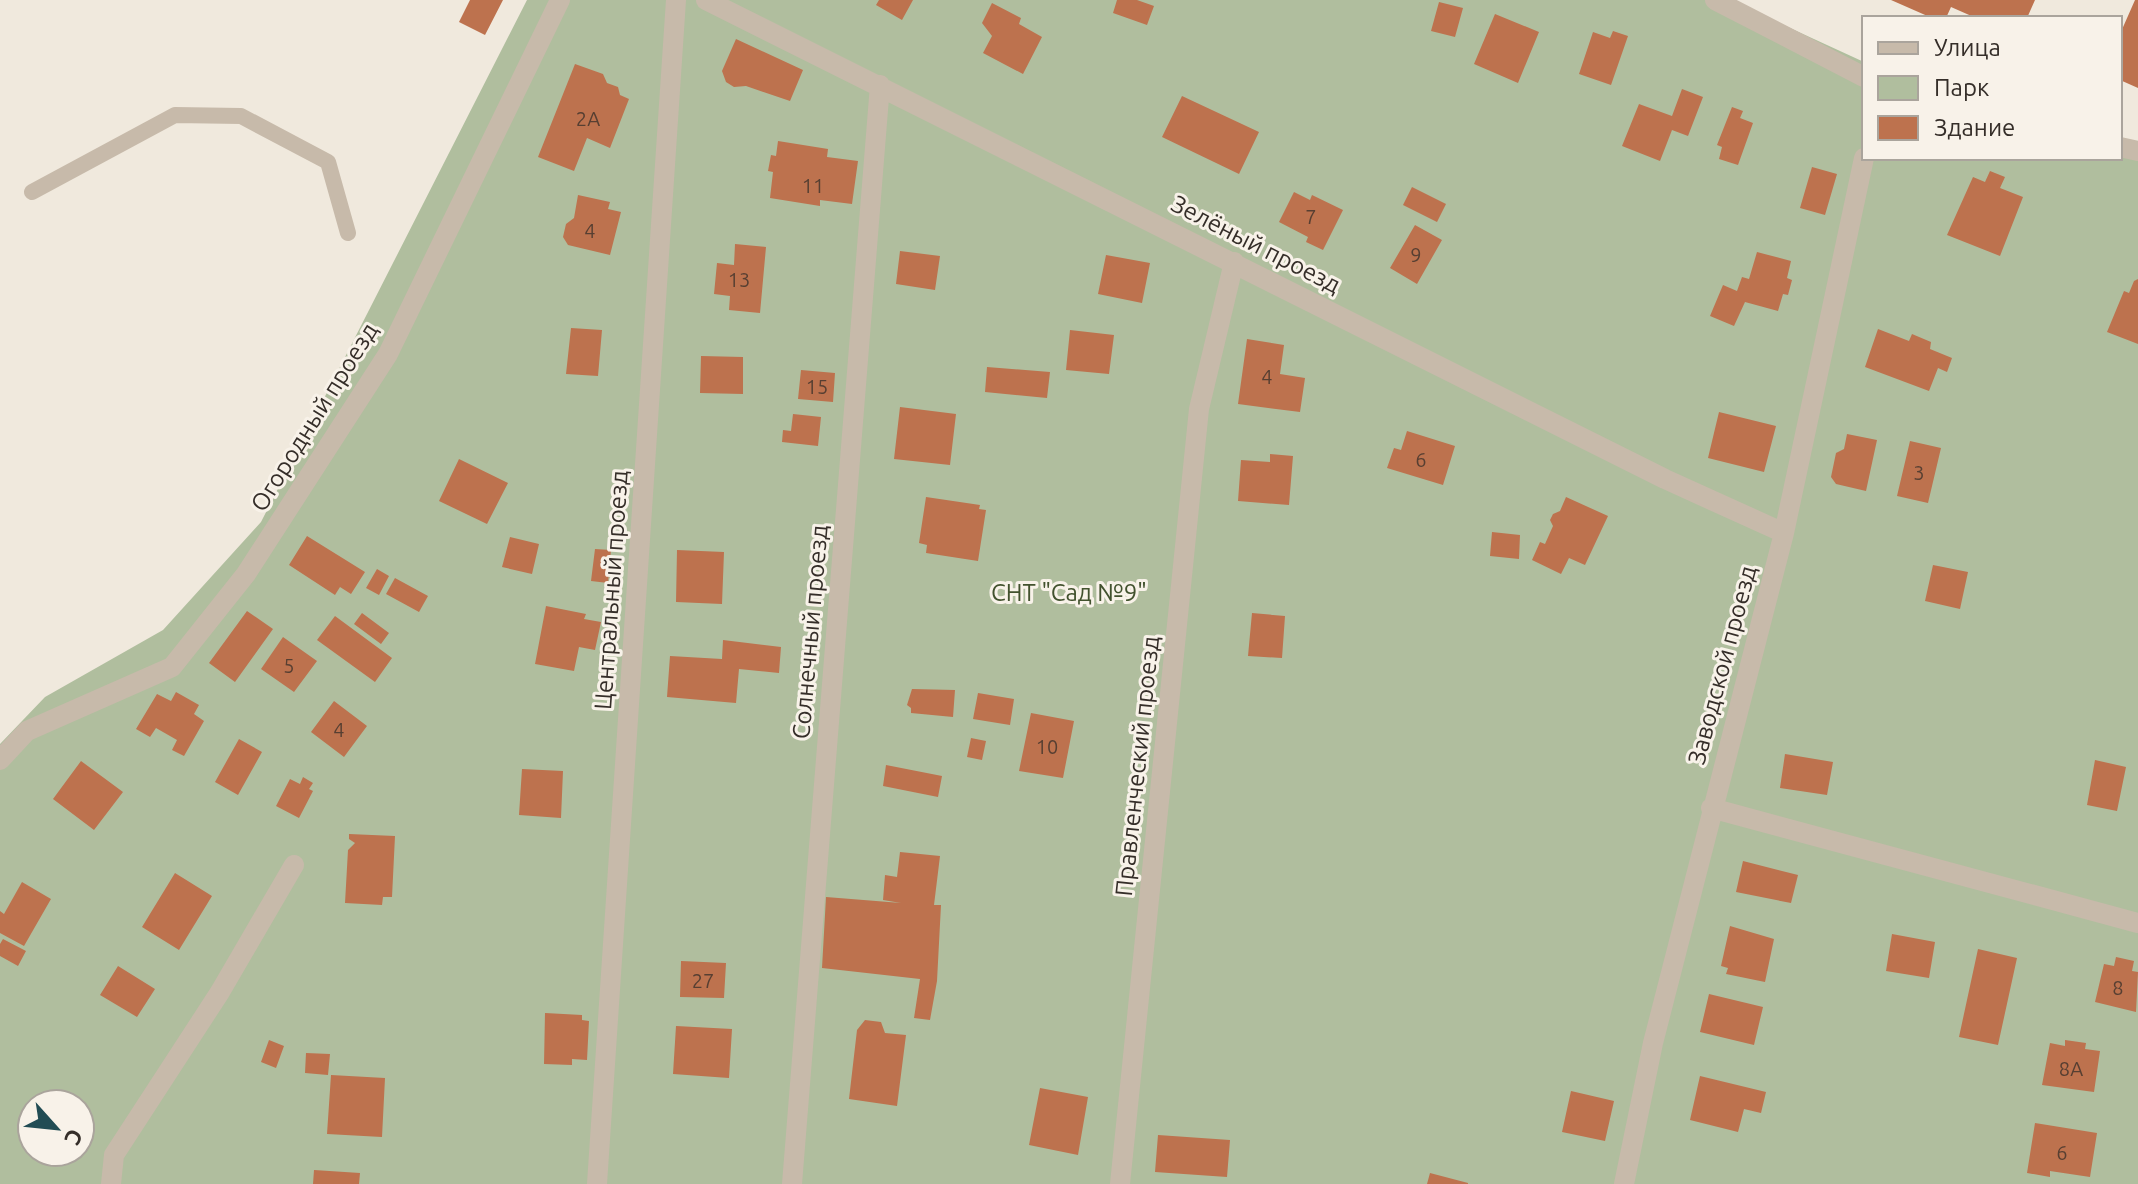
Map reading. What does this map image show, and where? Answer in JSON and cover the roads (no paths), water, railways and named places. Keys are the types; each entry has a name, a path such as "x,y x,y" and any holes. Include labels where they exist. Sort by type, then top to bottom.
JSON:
{"street":[{"name":"Огородный проезд","path":"0,760 27,731 172,667 246,574 388,354 560,0"},
{"name":"Центральный проезд","path":"597,1184 676,0"},
{"name":"Зелёный проезд","path":"706,0 1665,479 1784,533"},
{"path":"1715,0 1862,76"},
{"name":"Солнечный проезд","path":"792,1184 880,85"},
{"name":"Заводской проезд","path":"1624,1184 1653,1043 1784,533 1864,160"},
{"name":"Правленческий проезд","path":"1120,1184 1199,409 1234,262"},
{"path":"1711,808 2138,923"},
{"path":"111,1184 114,1155 220,992 294,865"}],"lane":[{"path":"32,192 175,115 241,116 328,162 348,233"}],"park label":[{"name":"СНТ \"Сад №9\"","path":"1069,592"}]}
